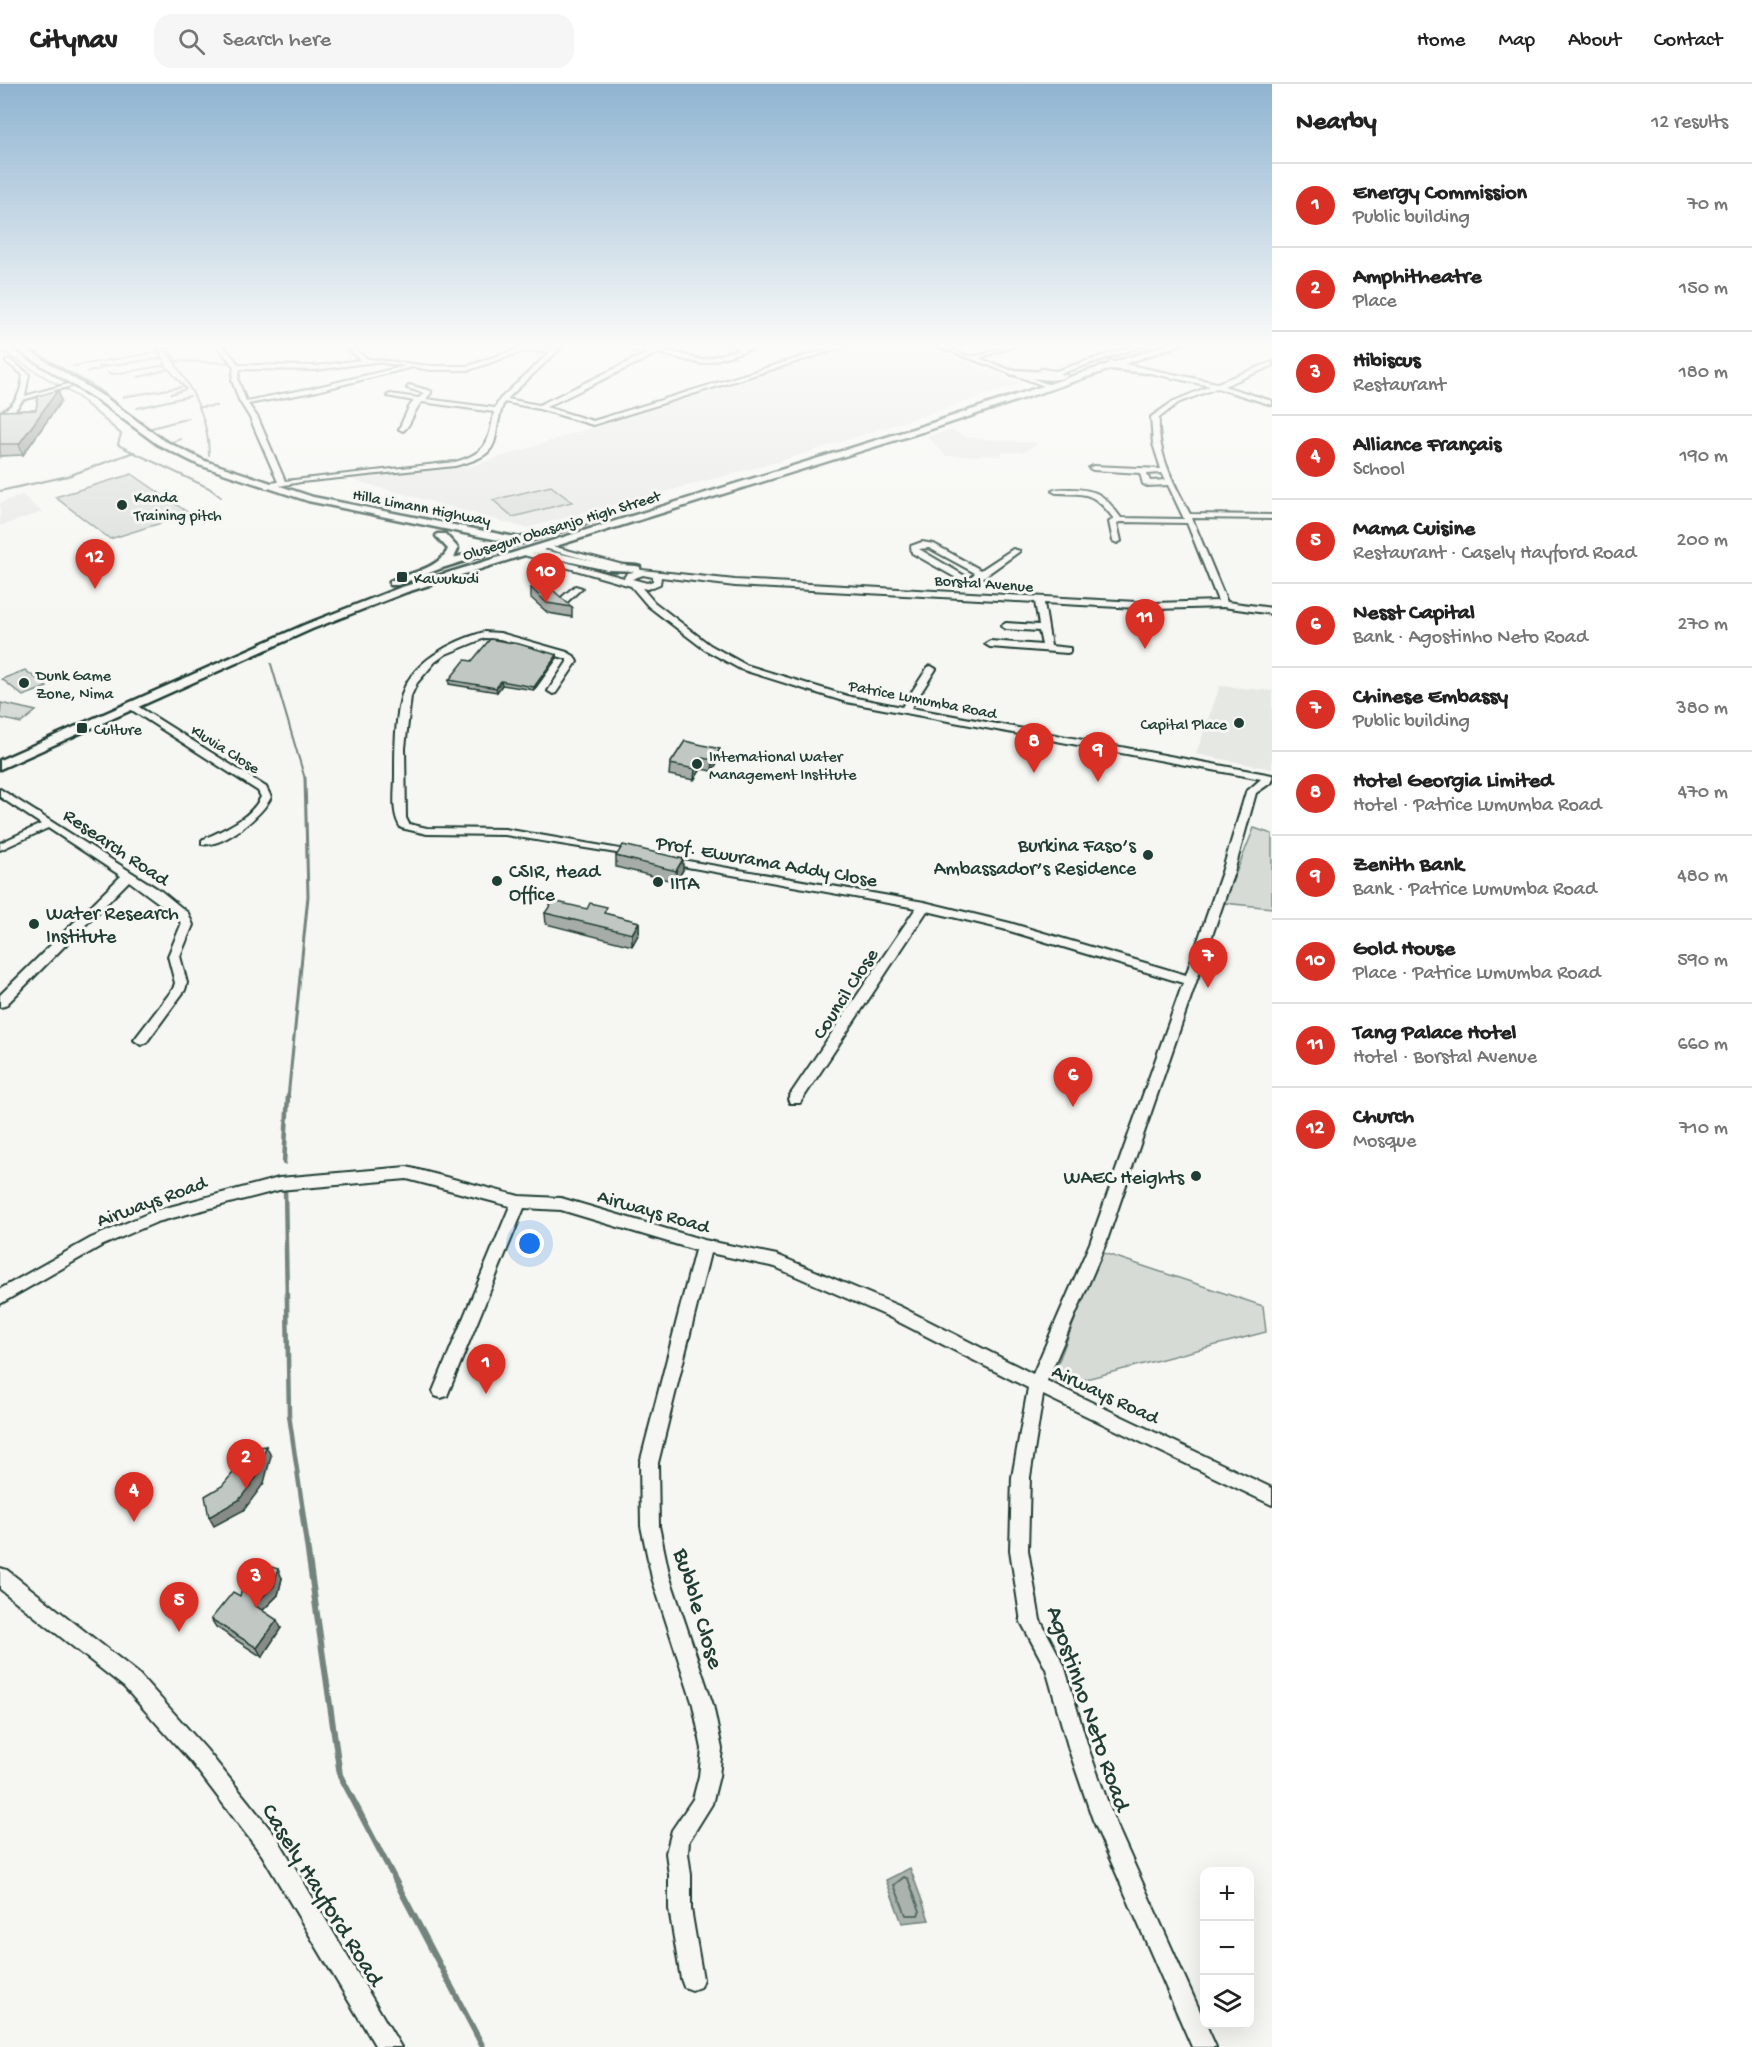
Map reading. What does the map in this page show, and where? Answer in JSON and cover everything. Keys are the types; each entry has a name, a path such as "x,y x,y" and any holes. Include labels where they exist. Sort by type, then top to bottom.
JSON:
{"main road":[{"name":"Hilla Limann Highway","path":"132,435 176,460 285,498 461,540"},
{"name":"Hilla Limann Highway","path":"150,435 202,463 268,486 363,511 492,535 521,548"},
{"name":"Olusegun Obasanjo High Street","path":"0,765 308,627 404,590 485,566 562,529 879,435"},
{"name":"Olusegun Obasanjo High Street","path":"0,755 282,630 438,566 589,533 901,435"},
{"path":"404,590 418,581 607,521 635,509"},
{"path":"416,529 438,530 607,567 644,571"},
{"path":"492,535 562,529"},
{"path":"589,533 580,544 581,549 593,557"},
{"path":"438,566 450,556 453,549 441,536"},
{"name":"Hilla Limann Highway","path":"481,544 521,548"},
{"path":"485,566 553,561"}],"street":[{"path":"261,435 282,483"},
{"path":"268,486 470,461 484,454 493,441 494,435"},
{"path":"1155,435 1155,441 1166,470 1222,604"},
{"path":"1092,468 1110,473 1166,470"},
{"path":"1143,472 1147,484 1172,482"},
{"path":"1056,491 1097,494 1119,520"},
{"path":"1117,541 1113,522 1119,520 1272,517"},
{"path":"967,581 915,551 914,548 922,544 931,546 982,574"},
{"path":"521,548 593,557 644,571 658,578 654,584 658,610"},
{"path":"521,548 553,561 632,583"},
{"path":"937,594 982,574 1016,551"},
{"path":"632,583 628,579 630,575 644,571"},
{"name":"Borstal Avenue","path":"644,571 694,579 1039,601 1155,606 1222,604 1272,611"},
{"name":"Borstal Avenue","path":"632,583 654,584 694,579"},
{"name":"Patrice Lumumba Road","path":"632,583 658,610 707,647 743,667 849,700 1271,778"},
{"path":"564,600 578,588"},
{"path":"1039,601 1047,648"},
{"path":"1010,646 1006,621 1044,628"},
{"name":"Prof. Ewurama Addy Close","path":"553,691 572,662 571,658 564,654 491,635 478,637 438,655 413,682 406,696 400,771 400,818 405,826 427,831 505,832 924,906 1006,926 1191,981"},
{"path":"990,644 1067,650"},
{"path":"905,710 931,669"},
{"name":"Kluvia Close","path":"131,705 262,789 266,797 263,806 255,815 206,842"},
{"path":"1240,771 1251,792 1271,778"},
{"name":"Research Road","path":"0,792 157,894 184,916 187,925 174,956 181,983 179,990 141,1040"},
{"name":"Agostinho Neto Road","path":"1204,2047 1103,1820 1054,1665 1031,1622 1019,1540 1021,1477 1037,1384 1098,1243 1228,872 1251,792"},
{"path":"0,847 49,824"},
{"path":"0,1003 128,875"},
{"name":"Council Close","path":"795,1099 924,906"},
{"name":"Airways Road","path":"0,1297 96,1242 154,1217 279,1184 407,1173 519,1202 561,1204 704,1246 777,1261 893,1311 1037,1384 1272,1497"},
{"path":"441,1391 519,1202"},
{"name":"Bubble Close","path":"692,1979 680,1909 680,1875 677,1853 679,1837 702,1804 709,1776 712,1749 703,1706 661,1578 650,1526 649,1463 704,1246"},
{"name":"Casely Hayford Road","path":"0,1577 131,1680 199,1756 270,1847 389,2047"}],"shaded area":[{"path":"570,435 863,435 781,461 526,528 349,479 472,466"},
{"path":"961,435 968,438 1039,443 1024,452 1001,452 1002,455 946,456 927,436"},
{"name":"Kanda Training pitch","path":"132,474 190,514 110,539 55,497"},
{"path":"551,486 572,502 513,517 493,500"},
{"path":"22,495 42,512 0,526 0,503"},
{"name":"Dunk Game Zone, Nima","path":"25,670 47,687 23,696 2,679"},
{"name":"Capital Place","path":"1220,686 1272,691 1272,769 1196,754"},
{"path":"1,703 36,711 21,723 0,718"},
{"path":"1254,828 1272,834 1272,908 1224,903"},
{"path":"1101,1252 1263,1306 1266,1332 1048,1389"}],"water":[{"path":"910,1868 929,1920 902,1923 886,1880"}],"building":[{"path":"0,435 26,435 19,444 0,444"},
{"path":"546,584 572,607 547,603 531,588"},
{"path":"490,639 519,644 557,655 534,687 501,681 496,688 449,680 465,660 472,661"},
{"path":"685,741 720,749 713,760 702,758 695,769 670,764"},
{"path":"623,845 683,859 676,871 616,856"},
{"path":"553,901 587,909 590,903 607,907 604,913 639,922 632,934 545,913"},
{"path":"266,1446 260,1473 239,1500 209,1517 205,1496 222,1486 238,1467 241,1450"},
{"path":"259,1563 278,1569 274,1586 254,1605 277,1620 257,1648 211,1619 233,1592 240,1596 248,1570"}],"waterway":[{"path":"121,435 118,444 133,452"},
{"path":"207,435 209,455"},
{"path":"169,443 181,439"},
{"path":"0,491 68,476 133,452"},
{"path":"133,452 209,488 221,497"},
{"path":"192,455 252,477"},
{"path":"271,664 305,779"},
{"path":"288,1098 308,896 305,778"},
{"path":"284,1163 288,1096"},
{"path":"285,1188 289,1415 303,1511"},
{"path":"302,1510 340,1775 483,2047"}],"place":[{"name":"Kanda Training pitch","path":"122,505"},
{"name":"Kawukudi","path":"402,577"},
{"name":"Church","path":"95,589"},
{"name":"Gold House","path":"546,603"},
{"name":"Tang Palace Hotel","path":"1145,649"},
{"name":"Dunk Game Zone, Nima","path":"24,683"},
{"name":"Capital Place","path":"1239,723"},
{"name":"Culture","path":"82,728"},
{"name":"International Water Management Institute","path":"697,764"},
{"name":"Hotel Georgia Limited","path":"1034,773"},
{"name":"Zenith Bank","path":"1098,782"},
{"name":"Burkina Faso’s Ambassador’s Residence","path":"1148,855"},
{"name":"CSIR, Head Office","path":"497,881"},
{"name":"IITA","path":"658,882"},
{"name":"Water Research Institute","path":"34,924"},
{"name":"Chinese Embassy","path":"1208,988"},
{"name":"Nesst Capital","path":"1073,1107"},
{"name":"WAEC Heights","path":"1196,1176"},
{"name":"Energy Commission","path":"486,1394"},
{"name":"Amphitheatre","path":"246,1489"},
{"name":"Alliance Français","path":"134,1522"},
{"name":"Hibiscus","path":"256,1608"},
{"name":"Mama Cuisine","path":"179,1632"}]}
